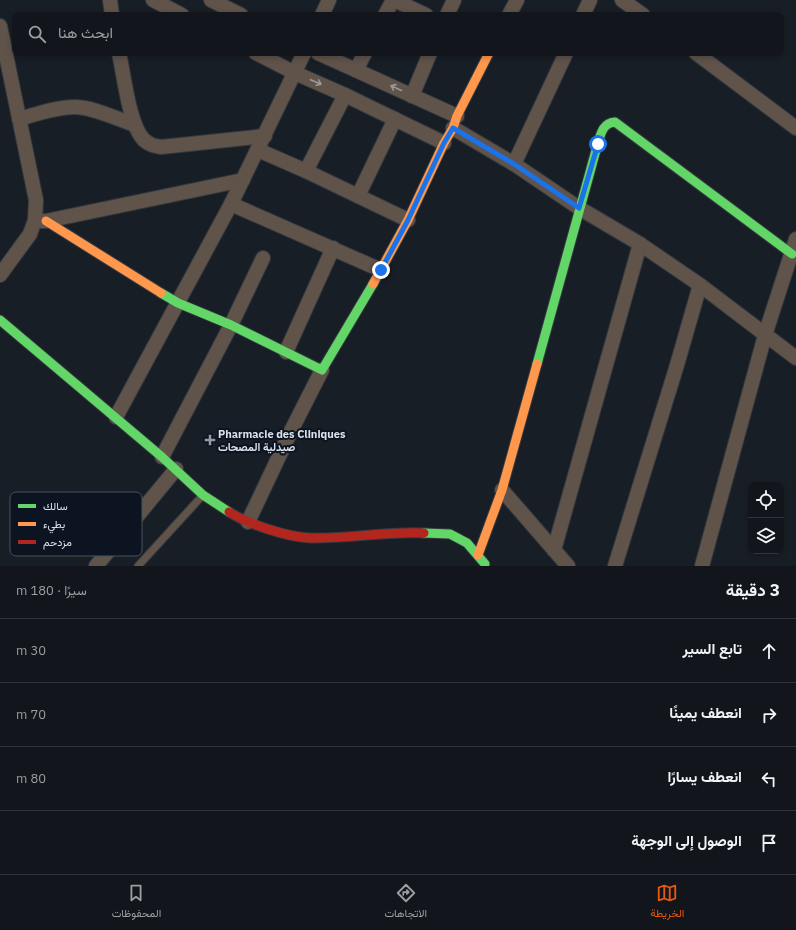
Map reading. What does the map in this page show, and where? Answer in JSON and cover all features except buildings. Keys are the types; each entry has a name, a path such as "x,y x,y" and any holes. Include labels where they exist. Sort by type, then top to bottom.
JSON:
{"street":[{"path":"110,0 112,12"},
{"path":"154,0 176,12"},
{"path":"211,0 235,12"},
{"path":"323,12 329,0"},
{"path":"387,12 394,0 420,12"},
{"path":"448,12 454,0"},
{"path":"511,12 517,0"},
{"path":"584,12 590,0"},
{"path":"622,0 639,12"},
{"path":"0,26 40,221 178,303 231,325 322,370"},
{"path":"121,56 135,125 143,139 152,145 161,147 265,136"},
{"path":"262,56 444,143"},
{"path":"116,416 231,204 303,56"},
{"path":"325,56 412,96 455,122 579,208 640,244 700,285 796,358"},
{"path":"356,70 363,56"},
{"path":"412,96 429,56"},
{"path":"248,522 322,370 381,270 408,220 444,143 488,56"},
{"path":"514,164 565,56"},
{"path":"700,56 796,128"},
{"path":"306,171 344,95"},
{"path":"19,119 62,108 76,107 90,110 135,125"},
{"path":"358,196 395,119"},
{"path":"478,555 502,490 579,208 605,124 610,121 614,122 792,254"},
{"path":"258,150 306,171 408,220"},
{"path":"0,275 40,221 243,180"},
{"path":"231,204 381,270"},
{"path":"702,566 765,335 796,239"},
{"path":"554,550 640,244"},
{"path":"286,352 333,248"},
{"path":"162,457 231,325 263,258"},
{"path":"615,566 700,285"},
{"path":"0,320 116,416 203,495 237,517 283,533 309,538 365,536 408,532 450,534 467,543 486,566"},
{"path":"142,510 176,469"},
{"path":"502,490 568,566"},
{"path":"96,566 104,556"}],"lane":[{"path":"138,566 203,495"}],"traffic: fast":[{"path":"537,364 599,139 603,129 608,124 615,122 792,254"},
{"path":"161,293 178,303 231,325 322,370 373,284"},
{"path":"0,320 162,457 203,495 229,512"},
{"path":"424,533 450,534 467,543 485,564"}],"traffic: slow":[{"path":"373,284 408,220 444,143 453,128 457,116 487,56"},
{"path":"46,221 161,293"},
{"path":"478,555 502,490 537,364"}],"traffic: jam":[{"path":"229,512 246,521 268,529 290,535 310,538 396,533 424,533"}],"place":[{"name":"Pharmacie des Cliniques صيدلية المصحات","path":"210,440"}],"route":[{"path":"381,270 408,220 444,143 453,128 514,164 579,208 598,144"}]}
